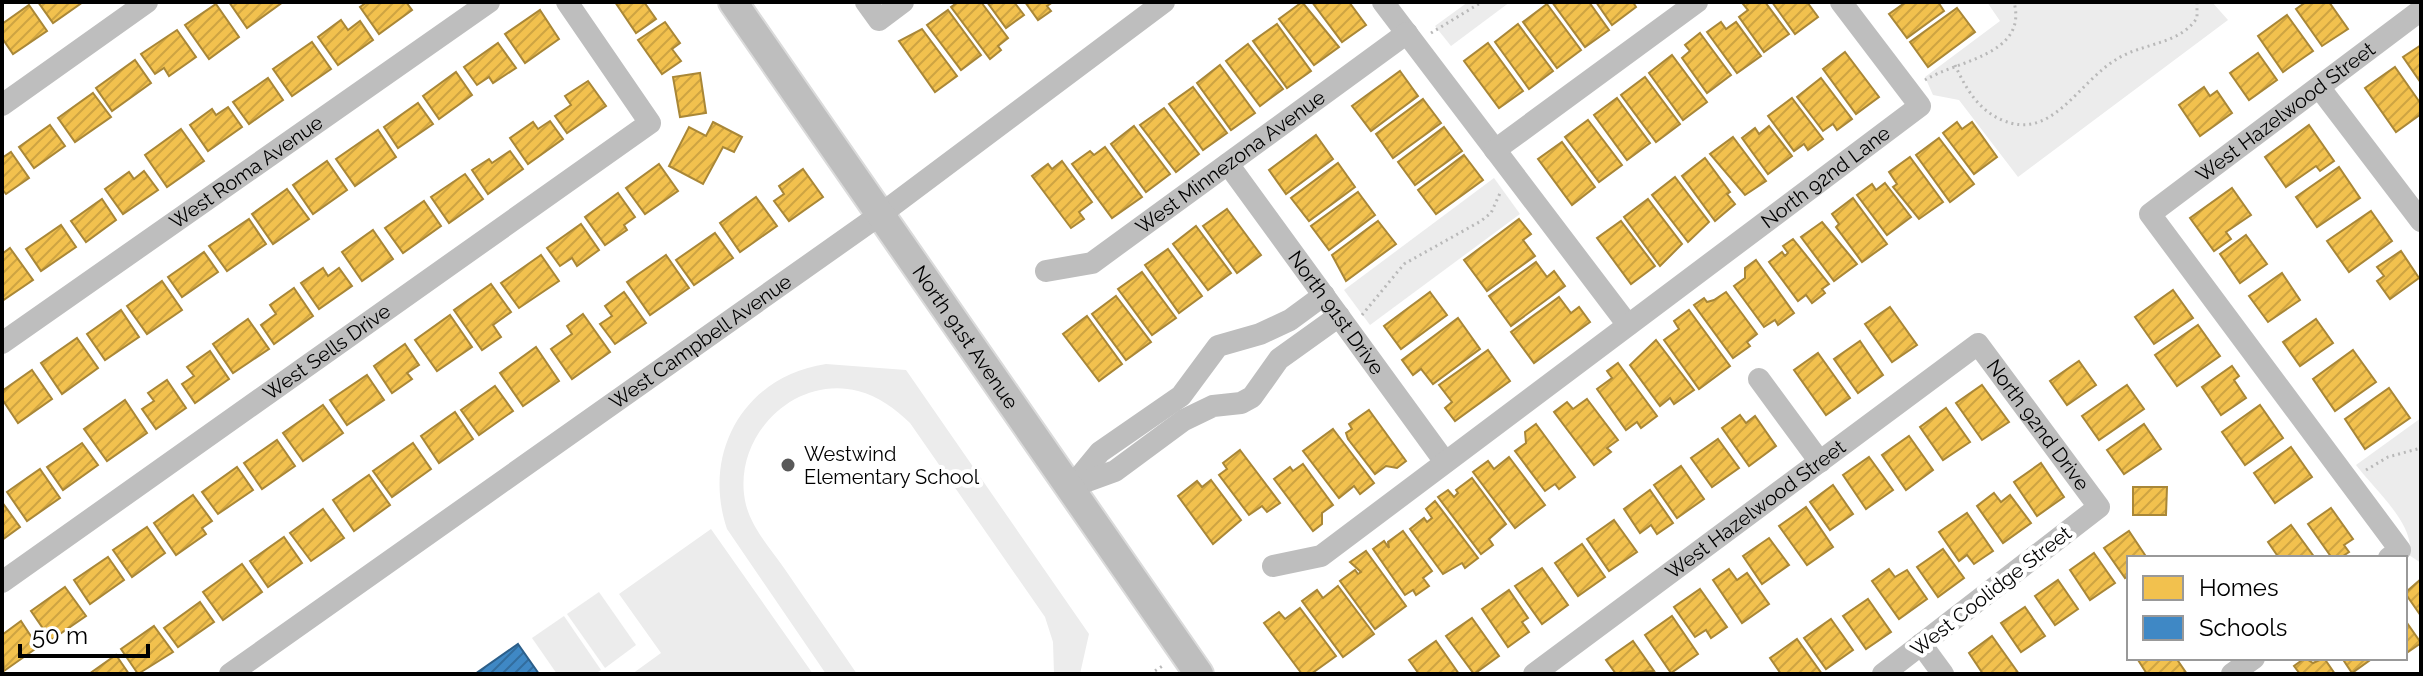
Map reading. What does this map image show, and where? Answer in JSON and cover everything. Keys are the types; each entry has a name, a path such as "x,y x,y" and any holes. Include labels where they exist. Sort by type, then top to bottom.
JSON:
{"main road":[{"name":"North 91st Avenue","path":"733,2 1199,674"}],"street":[{"path":"2,105 147,2"},
{"name":"West Roma Avenue","path":"2,343 489,2"},
{"name":"West Sells Drive","path":"2,582 650,123 567,2"},
{"path":"873,11 903,2"},
{"name":"West Campbell Avenue","path":"230,674 881,214 1164,2"},
{"path":"1383,2 1628,325"},
{"path":"1495,150 1697,2"},
{"path":"1841,2 1909,92"},
{"name":"West Hazelwood Street","path":"2350,483 2150,214 2421,10"},
{"name":"West Minnezona Avenue","path":"1046,271 1092,263 1407,33"},
{"path":"2319,87 2421,221"},
{"name":"North 92nd Lane","path":"1273,566 1321,556 1920,106 1909,92"},
{"name":"North 91st Drive","path":"1228,164 1445,462"},
{"path":"1071,487 1100,452 1181,396 1218,346 1260,334 1290,320 1324,295"},
{"path":"1071,487 1115,471 1184,420 1213,406 1241,403 1252,397 1279,359 1343,322"},
{"path":"1260,334 1279,359"},
{"name":"West Hazelwood Street","path":"1534,674 1978,344"},
{"name":"North 92nd Drive","path":"1978,344 2099,507"},
{"path":"1759,379 1820,462"},
{"path":"2350,483 2395,554"},
{"name":"West Coolidge Street","path":"1883,674 2099,507"},
{"path":"1921,644 1943,674"},
{"path":"2232,674 2251,660"}],"path":[{"path":"1421,52 1435,41 1430,34 1482,2"},
{"path":"1909,92 1955,65 1992,51 2007,41 2017,17 2014,2"},
{"path":"1955,65 1977,102 1987,111 2015,125 2037,125 2053,115 2113,60 2183,32 2197,18 2197,2"},
{"path":"1343,322 1360,320 1380,289 1404,264 1491,213 1504,184 1501,179 1511,171"},
{"path":"2350,483 2375,463 2421,448"}],"shaded area":[{"path":"1468,2 1510,2 1451,46 1435,26"},
{"path":"1987,2 2212,2 2228,20 2018,177 1959,100 1933,95 1925,77 2000,21"},
{"path":"1494,178 1520,214 1370,325 1344,290"},
{"path":"826,364 906,370 1089,634 1080,674 1054,674 1053,642 1045,617 910,423 873,396 834,388 810,392 789,402 771,417 747,457 744,481 746,505 757,530 857,674 826,674 727,529 720,500 720,472 736,422 752,401 773,384 797,371"},
{"path":"2421,418 2421,563 2409,555 2407,532 2400,520 2356,465"},
{"path":"711,529 813,674 632,674 661,653 619,594"},
{"path":"599,592 636,645 605,668 567,614"},
{"path":"564,616 601,670 595,674 557,674 532,638"}],"building: Homes":[{"path":"38,2 83,2 53,23"},
{"path":"229,2 283,2 247,28"},
{"path":"367,2 406,2 412,10 379,34 360,7"},
{"path":"615,2 644,2 656,19 636,33"},
{"path":"958,2 981,2 1008,38 998,46 1001,50 990,59 951,7"},
{"path":"987,2 1014,2 1024,15 1006,28"},
{"path":"1025,2 1053,2 1047,6 1051,11 1038,20"},
{"path":"1302,2 1339,47 1314,65 1279,19"},
{"path":"1312,2 1349,2 1366,25 1342,42"},
{"path":"1552,2 1589,2 1609,30 1585,47"},
{"path":"1596,2 1633,2 1636,7 1612,25"},
{"path":"1765,2 1789,34 1764,52 1739,17 1748,10 1743,4"},
{"path":"1772,2 1807,2 1818,17 1795,34"},
{"path":"1906,2 1938,2 1944,11 1907,38 1889,14"},
{"path":"2306,2 2329,2 2348,29 2322,46 2296,9"},
{"path":"216,4 239,37 209,59 185,25"},
{"path":"1547,4 1581,50 1557,68 1523,22"},
{"path":"29,5 47,31 13,54 2,38 2,24"},
{"path":"1957,8 1975,32 1928,67 1910,42"},
{"path":"540,10 559,39 525,63 505,34"},
{"path":"948,10 981,55 961,70 927,25"},
{"path":"2287,15 2313,51 2283,72 2258,36"},
{"path":"341,20 348,30 360,21 373,40 338,65 318,37"},
{"path":"665,22 680,43 672,49 681,61 662,74 638,40"},
{"path":"1721,22 1726,29 1736,22 1761,56 1737,73 1707,32"},
{"path":"1277,24 1311,71 1287,88 1253,41"},
{"path":"1518,24 1553,71 1529,89 1495,42"},
{"path":"922,29 957,76 935,92 899,41"},
{"path":"177,30 196,57 169,76 164,68 155,74 141,54"},
{"path":"1700,33 1731,75 1707,93 1682,58 1690,51 1685,45"},
{"path":"312,42 331,69 292,96 273,69"},
{"path":"498,43 516,68 493,83 489,77 477,85 464,67"},
{"path":"1488,43 1523,91 1499,108 1464,61"},
{"path":"1248,44 1283,89 1260,106 1226,61"},
{"path":"2421,45 2421,83 2403,57"},
{"path":"1845,52 1879,97 1856,114 1823,69"},
{"path":"2258,53 2277,80 2249,100 2230,73"},
{"path":"1672,55 1707,102 1683,120 1649,73"},
{"path":"135,60 151,83 112,111 96,88"},
{"path":"1220,65 1255,113 1231,130 1197,83"},
{"path":"2395,67 2421,104 2421,114 2396,132 2365,88"},
{"path":"1400,71 1418,96 1371,131 1352,106"},
{"path":"456,72 472,95 439,119 423,96"},
{"path":"700,73 706,113 680,117 673,77"},
{"path":"1645,77 1680,124 1656,142 1621,95"},
{"path":"268,78 283,100 249,124 233,102"},
{"path":"1821,78 1852,119 1837,130 1833,124 1823,131 1797,97"},
{"path":"588,81 606,106 567,133 555,116 571,105 565,96"},
{"path":"1193,87 1227,133 1203,150 1169,104"},
{"path":"2204,87 2210,96 2217,91 2232,113 2200,136 2179,105"},
{"path":"93,93 111,117 75,142 58,118"},
{"path":"1617,98 1650,143 1627,160 1594,115"},
{"path":"1792,98 1823,139 1808,150 1804,144 1794,151 1768,116"},
{"path":"1423,99 1441,123 1393,158 1376,134"},
{"path":"418,103 433,124 398,148 384,127"},
{"path":"228,107 242,127 208,151 190,125 212,109 216,115"},
{"path":"1164,108 1199,154 1176,172 1140,125"},
{"path":"1588,120 1622,165 1599,182 1565,137"},
{"path":"550,121 563,139 528,164 510,138 533,122 538,129"},
{"path":"713,122 742,137 734,152 723,147 703,184 669,166 689,127 706,136"},
{"path":"1957,122 1962,129 1972,122 1997,157 1974,174 1943,133"},
{"path":"50,125 65,146 34,168 19,147"},
{"path":"2309,125 2334,161 2320,171 2316,166 2286,187 2265,157"},
{"path":"1134,126 1170,174 1146,192 1111,144"},
{"path":"1769,126 1792,156 1768,174 1742,138 1755,128 1759,134"},
{"path":"1444,127 1462,151 1415,185 1398,162"},
{"path":"181,129 204,161 167,187 145,155"},
{"path":"378,130 396,157 355,186 336,159"},
{"path":"1316,135 1333,159 1286,194 1269,170"},
{"path":"1733,137 1766,181 1745,195 1710,154"},
{"path":"1939,138 1974,184 1950,202 1916,155"},
{"path":"1562,142 1595,187 1572,205 1538,159"},
{"path":"1105,147 1142,197 1112,218 1072,164 1090,151 1094,155"},
{"path":"510,151 523,169 488,194 472,170 489,159 492,163"},
{"path":"11,152 29,178 6,194 2,189 2,158"},
{"path":"1464,155 1483,180 1436,214 1418,190"},
{"path":"1910,157 1943,202 1919,219 1893,187 1897,184 1889,172"},
{"path":"1705,158 1735,204 1715,221 1682,176"},
{"path":"327,161 347,190 313,214 293,185"},
{"path":"1062,161 1092,202 1079,212 1084,219 1071,228 1032,176 1048,164 1052,169"},
{"path":"1338,163 1355,187 1309,221 1291,198"},
{"path":"659,164 678,191 645,214 626,188"},
{"path":"2339,167 2360,198 2317,227 2296,197"},
{"path":"803,169 823,197 789,221 774,201 784,194 779,186"},
{"path":"144,171 158,190 123,214 105,189 129,172 134,179"},
{"path":"465,174 483,199 449,223 431,197"},
{"path":"1675,177 1709,222 1688,242 1652,195"},
{"path":"1885,183 1911,217 1887,235 1857,195 1872,184 1876,190"},
{"path":"2232,188 2251,215 2226,232 2231,239 2214,251 2190,218"},
{"path":"287,189 309,219 273,244 252,214"},
{"path":"1358,192 1375,215 1329,250 1311,226"},
{"path":"618,193 635,217 624,225 627,230 605,245 585,217"},
{"path":"756,197 777,226 740,252 720,223"},
{"path":"1853,198 1887,244 1862,262 1836,227 1839,224 1832,214"},
{"path":"102,199 116,220 86,242 71,221"},
{"path":"1648,199 1682,244 1660,266 1624,217"},
{"path":"424,201 441,226 403,253 385,228"},
{"path":"1227,209 1261,255 1237,273 1203,226"},
{"path":"2371,211 2392,241 2349,272 2327,241"},
{"path":"249,219 266,244 227,271 209,246"},
{"path":"1519,219 1531,234 1523,240 1535,256 1487,291 1464,260"},
{"path":"1378,221 1396,244 1346,281 1332,255"},
{"path":"1621,221 1655,266 1631,284 1597,238"},
{"path":"1822,222 1857,264 1834,281 1801,237"},
{"path":"581,224 599,250 577,266 572,258 560,266 547,248"},
{"path":"61,225 76,247 41,271 26,249"},
{"path":"1196,226 1231,273 1208,290 1173,244"},
{"path":"373,230 393,259 362,281 342,252"},
{"path":"715,233 733,258 694,285 676,260"},
{"path":"2246,235 2267,264 2240,283 2220,254"},
{"path":"1793,239 1829,284 1822,289 1825,293 1812,303 1806,295 1798,301 1769,262 1782,252 1785,256 1788,253 1783,246"},
{"path":"10,248 33,280 2,301 2,254"},
{"path":"1168,249 1202,296 1179,313 1145,265"},
{"path":"2401,251 2419,278 2390,299 2377,281 2384,276 2377,267"},
{"path":"204,252 218,272 182,297 168,277"},
{"path":"541,255 559,281 519,308 501,283"},
{"path":"666,255 689,288 650,315 627,282"},
{"path":"1756,260 1794,313 1778,325 1775,320 1764,327 1734,286 1745,278 1745,268"},
{"path":"1536,262 1547,277 1554,271 1565,286 1511,326 1489,296"},
{"path":"323,268 328,276 339,268 352,286 319,309 301,283"},
{"path":"1142,272 1176,318 1152,335 1118,289"},
{"path":"2282,273 2300,300 2268,322 2249,296"},
{"path":"162,281 182,310 147,334 127,306"},
{"path":"491,284 511,312 493,325 501,337 482,350 454,310"},
{"path":"294,288 313,316 274,344 261,325 276,314 270,305"},
{"path":"2173,290 2193,318 2154,344 2135,317"},
{"path":"624,292 646,323 615,344 600,324 612,316 605,306"},
{"path":"1430,292 1447,315 1401,349 1384,326"},
{"path":"1726,292 1757,334 1747,342 1750,346 1733,358 1694,305 1704,298 1707,302 1714,300"},
{"path":"1116,296 1151,342 1126,360 1092,314"},
{"path":"1559,297 1571,313 1579,307 1590,322 1534,363 1511,332"},
{"path":"1890,307 1917,345 1892,362 1865,324"},
{"path":"121,310 139,337 105,360 87,334"},
{"path":"1689,310 1730,366 1699,389 1664,340 1679,329 1674,321"},
{"path":"583,314 610,352 572,379 551,349 572,334 567,326"},
{"path":"450,315 472,347 437,371 415,340"},
{"path":"1087,316 1122,364 1099,381 1063,334"},
{"path":"1458,318 1480,349 1433,384 1421,369 1413,375 1402,360"},
{"path":"248,319 269,349 233,373 213,344"},
{"path":"2316,319 2333,343 2300,366 2283,342"},
{"path":"2198,325 2220,356 2177,386 2155,355"},
{"path":"77,338 98,368 62,394 41,363"},
{"path":"1656,340 1694,390 1674,404 1670,398 1660,406 1630,365"},
{"path":"1860,341 1883,375 1858,393 1834,359"},
{"path":"405,344 419,365 407,373 412,379 392,393 374,366"},
{"path":"536,347 559,381 523,406 500,373"},
{"path":"1488,350 1510,381 1455,421 1445,408 1452,402 1439,385"},
{"path":"2353,350 2376,382 2335,411 2313,379"},
{"path":"210,351 229,379 195,403 182,384 194,376 187,367"},
{"path":"1818,353 1850,398 1826,415 1794,370"},
{"path":"2079,361 2096,385 2067,405 2050,381"},
{"path":"1618,363 1657,416 1641,428 1637,422 1626,430 1597,389 1612,378 1607,371"},
{"path":"2232,366 2239,376 2234,380 2246,398 2221,415 2202,387"},
{"path":"32,370 52,399 18,423 2,399 2,391"},
{"path":"367,375 384,400 347,425 330,400"},
{"path":"167,380 186,408 156,429 142,409 154,401 148,393"},
{"path":"1982,385 2009,422 1982,440 1956,403"},
{"path":"2127,385 2144,409 2099,440 2082,416"},
{"path":"495,386 513,411 479,435 461,410"},
{"path":"2389,388 2410,418 2365,449 2345,419"},
{"path":"1587,399 1618,440 1607,448 1611,452 1594,465 1554,412 1567,402 1573,409"},
{"path":"125,400 147,433 107,461 84,429"},
{"path":"323,405 343,433 303,461 283,433"},
{"path":"2260,405 2283,438 2245,465 2222,432"},
{"path":"1946,408 1970,442 1943,460 1920,427"},
{"path":"1369,410 1406,461 1397,468 1386,466 1375,474 1348,439 1346,433 1352,429 1349,424"},
{"path":"455,412 473,439 439,463 421,436"},
{"path":"1740,415 1746,423 1755,416 1776,446 1749,466 1722,428"},
{"path":"1536,424 1575,477 1559,489 1555,484 1545,491 1515,451 1526,443 1525,432"},
{"path":"2144,424 2161,449 2124,474 2107,450"},
{"path":"1333,429 1374,483 1360,494 1354,486 1339,498 1303,451"},
{"path":"1909,436 1933,470 1906,490 1882,455"},
{"path":"1718,439 1739,468 1712,487 1691,458"},
{"path":"277,440 295,466 262,489 244,463"},
{"path":"82,443 98,465 63,490 47,467"},
{"path":"413,443 431,469 392,497 373,471"},
{"path":"2291,447 2312,477 2275,503 2254,473"},
{"path":"1240,450 1280,503 1267,512 1262,506 1249,515 1219,475 1227,469 1223,463"},
{"path":"1509,457 1545,505 1515,528 1473,472 1488,461 1494,469"},
{"path":"1869,457 1893,490 1866,509 1843,475"},
{"path":"2041,463 2064,497 2037,516 2014,482"},
{"path":"1303,464 1333,505 1322,513 1322,524 1313,531 1274,479 1290,467 1293,471"},
{"path":"1681,466 1704,499 1677,518 1654,485"},
{"path":"237,467 253,490 218,514 202,492"},
{"path":"40,469 60,498 27,521 7,492"},
{"path":"369,475 390,505 354,531 333,500"},
{"path":"1472,478 1506,524 1489,539 1493,545 1481,554 1438,497 1448,490 1454,497 1458,493 1456,490"},
{"path":"1211,480 1241,520 1213,544 1178,496 1197,481 1202,487"},
{"path":"1833,485 1853,514 1830,530 1810,502"},
{"path":"2133,487 2167,487 2166,515 2133,515"},
{"path":"1650,490 1673,523 1657,534 1651,525 1640,533 1624,509"},
{"path":"1994,493 2001,502 2010,495 2031,523 2003,543 1977,506"},
{"path":"193,495 212,521 202,528 206,534 176,555 154,523"},
{"path":"1435,501 1478,558 1465,568 1462,563 1443,574 1410,529 1424,518 1427,522 1432,518 1426,509"},
{"path":"2,502 20,527 2,540"},
{"path":"1806,507 1833,547 1807,565 1779,526"},
{"path":"2331,508 2353,539 2344,545 2349,552 2343,556 2331,556 2308,524"},
{"path":"323,509 344,538 311,561 290,533"},
{"path":"1967,513 1993,551 1974,564 1967,555 1959,561 1939,532"},
{"path":"1614,520 1637,552 1609,571 1587,539"},
{"path":"2291,525 2314,556 2278,556 2268,542"},
{"path":"147,527 165,553 132,577 113,550"},
{"path":"1403,531 1432,571 1423,578 1429,586 1416,595 1413,590 1405,595 1373,549 1384,541 1389,548 1388,542"},
{"path":"2129,531 2146,556 2127,556 2125,578 2104,548"},
{"path":"284,537 302,563 268,587 250,561"},
{"path":"1769,538 1789,565 1762,584 1743,556"},
{"path":"1582,544 1605,577 1578,596 1555,563"},
{"path":"1943,549 1964,578 1938,597 1917,567"},
{"path":"1366,551 1406,606 1375,629 1340,581 1355,570 1358,574 1361,572 1350,562"},
{"path":"2094,553 2115,583 2090,600 2070,570"},
{"path":"108,557 124,580 90,604 74,580"},
{"path":"242,564 262,592 223,620 203,592"},
{"path":"1542,568 1568,605 1542,624 1515,586"},
{"path":"1729,569 1737,580 1747,573 1769,604 1742,623 1713,580"},
{"path":"1889,569 1895,577 1907,570 1927,599 1899,619 1872,581"},
{"path":"2421,579 2421,616 2407,596 2407,591"},
{"path":"2058,580 2078,609 2055,625 2035,596"},
{"path":"1338,586 1374,634 1343,657 1302,601 1317,590 1323,598"},
{"path":"65,587 86,616 51,640 31,611"},
{"path":"1700,589 1727,627 1711,638 1706,630 1695,637 1674,607"},
{"path":"1509,590 1528,618 1522,622 1529,632 1508,647 1482,609"},
{"path":"1868,599 1891,632 1866,649 1843,616"},
{"path":"200,602 214,622 178,647 164,628"},
{"path":"2025,607 2045,636 2021,652 2001,623"},
{"path":"1300,608 1336,656 1311,674 1302,674 1264,623 1279,612 1285,619"},
{"path":"1672,616 1698,654 1671,673 1645,635"},
{"path":"1472,618 1499,656 1474,674 1446,636"},
{"path":"1831,619 1853,650 1826,669 1804,638"},
{"path":"21,621 38,647 4,671 2,635"},
{"path":"2407,623 2421,643 2407,653"},
{"path":"154,626 173,652 138,674 121,649"},
{"path":"1992,636 2019,674 1983,674 1969,653"},
{"path":"1797,639 1822,674 1781,674 1770,658"},
{"path":"1436,641 1459,674 1419,674 1409,660"},
{"path":"1633,641 1654,671 1616,674 1606,660"},
{"path":"116,655 129,674 89,674"},
{"path":"2138,660 2177,660 2187,674 2147,674"},
{"path":"2302,660 2313,663 2325,660 2335,674 2300,674 2294,666"},
{"path":"2343,660 2370,660 2352,673"}],"building: Schools":[{"path":"518,644 539,674 475,674"}],"place":[{"name":"Westwind Elementary School","path":"788,465"}]}
